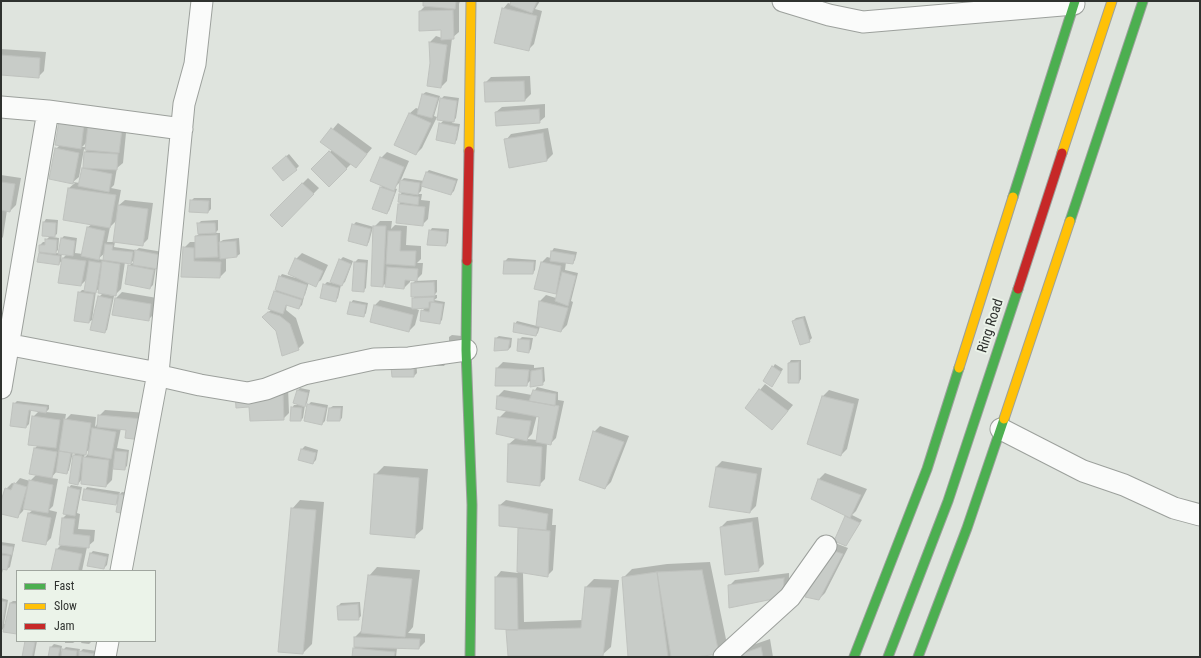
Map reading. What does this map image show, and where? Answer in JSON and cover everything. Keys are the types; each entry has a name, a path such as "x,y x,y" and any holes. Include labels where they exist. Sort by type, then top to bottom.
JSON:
{"main road":[{"path":"470,657 472,505 466,350 471,1"},
{"name":"Ring Road","path":"888,657 948,501 1112,1"},
{"path":"918,657 967,528 1002,429 1143,1"},
{"name":"Ring Road","path":"854,657 927,469 1075,3"}],"street":[{"path":"121,570 158,373 184,104 195,64 202,1"},
{"path":"796,3 829,15 863,22 1075,3"},
{"path":"1,107 48,111 182,130"},
{"path":"1,388 5,344 48,111"},
{"path":"5,344 158,373 165,377 200,385 248,393 266,389 304,374 374,359 409,358 466,350"},
{"path":"1002,429 1083,471 1124,485 1174,508 1200,515"},
{"path":"724,657 790,597 826,546"},
{"path":"105,657 108,642"}],"building":[{"path":"423,1 456,1 455,9 423,6"},
{"path":"511,1 537,1 532,13 510,5"},
{"path":"502,8 537,16 529,51 494,43"},
{"path":"453,10 454,39 441,40 441,30 419,31 419,11"},
{"path":"429,42 447,45 441,88 427,86 430,63"},
{"path":"1,55 40,58 39,78 1,75"},
{"path":"524,81 525,101 485,102 484,82"},
{"path":"422,94 438,98 432,118 417,114"},
{"path":"440,98 457,101 454,122 437,120"},
{"path":"539,109 540,123 496,126 495,112"},
{"path":"409,113 431,123 416,155 394,145"},
{"path":"59,121 84,124 81,149 55,145"},
{"path":"439,123 458,127 455,144 436,140"},
{"path":"88,125 122,129 119,153 85,150"},
{"path":"331,128 367,154 356,168 320,142"},
{"path":"543,133 547,161 509,168 504,139"},
{"path":"55,148 79,153 73,184 49,179"},
{"path":"329,151 347,169 329,187 311,169"},
{"path":"84,152 118,154 117,170 83,168"},
{"path":"286,156 297,170 283,181 272,168"},
{"path":"380,157 404,167 394,191 370,181"},
{"path":"82,168 112,174 109,192 78,186"},
{"path":"426,172 456,181 451,195 421,186"},
{"path":"400,180 420,183 418,195 399,192"},
{"path":"1,182 15,184 10,212 1,210"},
{"path":"302,183 314,194 282,227 270,215"},
{"path":"380,187 395,192 387,214 372,209"},
{"path":"68,188 116,195 110,228 63,220"},
{"path":"399,194 419,197 418,205 398,202"},
{"path":"190,200 209,201 208,213 189,212"},
{"path":"398,204 425,207 423,226 396,223"},
{"path":"118,205 148,209 143,246 113,242"},
{"path":"43,222 56,223 55,237 42,236"},
{"path":"197,223 215,223 216,233 198,234"},
{"path":"352,224 371,229 367,246 348,241"},
{"path":"373,226 386,226 383,287 371,286"},
{"path":"87,227 105,231 99,260 81,256"},
{"path":"429,230 447,232 446,246 427,245"},
{"path":"388,231 401,231 400,251 416,251 415,266 386,264"},
{"path":"217,235 218,257 195,258 195,236"},
{"path":"61,238 75,241 73,256 58,254"},
{"path":"45,239 57,240 56,254 39,252 39,245 45,245"},
{"path":"236,241 237,257 220,259 219,242"},
{"path":"105,244 113,245 112,250 133,252 131,264 103,260"},
{"path":"183,247 194,248 194,261 221,262 220,278 181,277"},
{"path":"135,250 161,255 158,269 133,265"},
{"path":"551,251 575,255 573,264 550,261"},
{"path":"39,253 60,256 59,265 37,262"},
{"path":"62,258 86,261 81,286 58,283"},
{"path":"295,258 323,271 316,287 288,274"},
{"path":"339,259 351,264 342,286 330,282"},
{"path":"89,261 101,263 96,293 84,291"},
{"path":"102,261 120,264 116,296 98,293"},
{"path":"504,261 534,262 533,274 503,274"},
{"path":"354,262 366,263 364,292 352,291"},
{"path":"541,262 561,266 556,294 534,289"},
{"path":"128,265 154,270 150,289 125,284"},
{"path":"387,267 418,269 417,281 405,280 404,289 385,287"},
{"path":"562,272 576,276 568,306 555,301"},
{"path":"279,276 307,285 303,299 275,290"},
{"path":"434,282 435,296 411,297 411,283"},
{"path":"323,284 339,288 336,302 320,298"},
{"path":"274,291 302,300 299,309 286,305 283,314 268,309"},
{"path":"78,292 94,294 89,323 74,321"},
{"path":"98,296 112,299 105,333 90,330"},
{"path":"434,297 434,302 429,302 429,308 412,309 412,298"},
{"path":"115,298 151,304 149,321 112,315"},
{"path":"539,301 568,308 561,332 536,326"},
{"path":"350,302 366,305 364,317 347,314"},
{"path":"431,302 443,304 440,324 420,321 421,310 429,312"},
{"path":"374,305 413,315 409,332 370,322"},
{"path":"268,312 280,316 290,324 299,350 282,356 276,331 262,317"},
{"path":"803,318 810,342 800,345 792,321"},
{"path":"514,323 538,329 536,336 513,332"},
{"path":"495,338 510,340 508,350 494,351"},
{"path":"518,339 530,340 529,353 517,351"},
{"path":"414,357 414,377 392,377 390,358"},
{"path":"799,362 799,383 788,383 788,363"},
{"path":"772,366 781,372 772,387 763,381"},
{"path":"496,368 529,370 527,386 495,386"},
{"path":"542,369 543,385 530,387 531,371"},
{"path":"759,389 788,411 772,430 745,408"},
{"path":"297,390 308,393 305,407 293,403"},
{"path":"533,390 556,394 555,406 529,401"},
{"path":"283,393 284,420 250,421 249,407 236,408 235,394"},
{"path":"497,396 559,406 551,445 536,442 539,417 496,409"},
{"path":"822,396 854,404 841,456 807,444"},
{"path":"13,403 47,407 46,413 29,410 26,428 10,426"},
{"path":"307,404 326,408 322,425 304,421"},
{"path":"291,407 302,408 301,421 290,421"},
{"path":"329,408 341,408 340,421 327,421"},
{"path":"98,415 143,419 141,440 125,438 126,430 97,427"},
{"path":"32,416 60,420 56,448 28,445"},
{"path":"498,417 531,421 527,441 496,434"},
{"path":"64,419 91,423 86,455 59,451"},
{"path":"92,428 116,432 111,459 88,455"},
{"path":"593,431 624,442 605,489 579,480"},
{"path":"508,444 542,447 540,486 507,482"},
{"path":"34,448 57,452 52,478 29,474"},
{"path":"301,449 316,453 313,464 298,460"},
{"path":"59,451 71,453 67,474 56,472"},
{"path":"115,451 127,452 125,470 113,469"},
{"path":"73,455 82,456 78,485 69,483"},
{"path":"83,457 109,460 106,487 81,484"},
{"path":"716,467 757,474 750,513 709,507"},
{"path":"374,474 419,478 415,538 370,534"},
{"path":"818,479 861,495 850,518 811,499"},
{"path":"29,480 53,485 48,513 23,509"},
{"path":"14,483 27,487 18,518 1,514 1,501 5,488 11,490"},
{"path":"68,487 80,490 75,516 63,514"},
{"path":"84,489 118,495 116,505 82,500"},
{"path":"119,494 127,496 125,514 116,512"},
{"path":"499,505 548,514 546,530 499,526"},
{"path":"291,508 316,510 303,654 278,652"},
{"path":"28,513 51,518 46,545 22,541"},
{"path":"845,516 860,523 846,546 834,541"},
{"path":"62,518 75,519 73,534 90,536 89,548 59,545"},
{"path":"752,522 759,571 725,575 720,527"},
{"path":"518,528 550,531 548,577 517,572"},
{"path":"1,545 13,547 12,555 1,553"},
{"path":"56,549 82,554 78,570 51,570"},
{"path":"828,549 843,554 819,600 805,597"},
{"path":"90,553 107,557 104,569 87,566"},
{"path":"1,555 10,556 7,570 1,569"},
{"path":"702,570 719,654 695,657 671,657 657,572"},
{"path":"657,572 668,657 628,657 622,577"},
{"path":"368,575 412,579 405,637 361,633"},
{"path":"495,577 517,578 518,630 495,629"},
{"path":"784,578 783,597 729,608 728,585"},
{"path":"585,587 611,588 603,656 508,656 506,630 581,628"},
{"path":"1,601 6,602 1,632"},
{"path":"10,603 16,604 16,634 3,632"},
{"path":"358,604 359,620 338,620 337,606"},
{"path":"354,637 420,639 419,649 354,647"},
{"path":"25,642 35,642 32,657 22,657"},
{"path":"50,647 60,648 58,657 48,657"},
{"path":"761,647 763,657 733,657"},
{"path":"353,648 395,652 394,657 352,657"},
{"path":"62,649 77,651 76,657 61,657"},
{"path":"79,651 94,654 94,657 79,657"}],"traffic: fast":[{"path":"1013,197 1075,1"},
{"path":"1070,221 1143,1"},
{"path":"467,261 466,350 472,505 470,657"},
{"path":"888,657 948,501 1018,289"},
{"path":"854,657 927,469 959,368"},
{"path":"918,657 967,528 1004,419"}],"traffic: slow":[{"path":"469,151 471,1"},
{"path":"1062,153 1112,1"},
{"path":"959,368 1013,197"},
{"path":"1004,419 1070,221"}],"traffic: jam":[{"path":"467,261 469,151"},
{"path":"1018,289 1062,153"}]}
